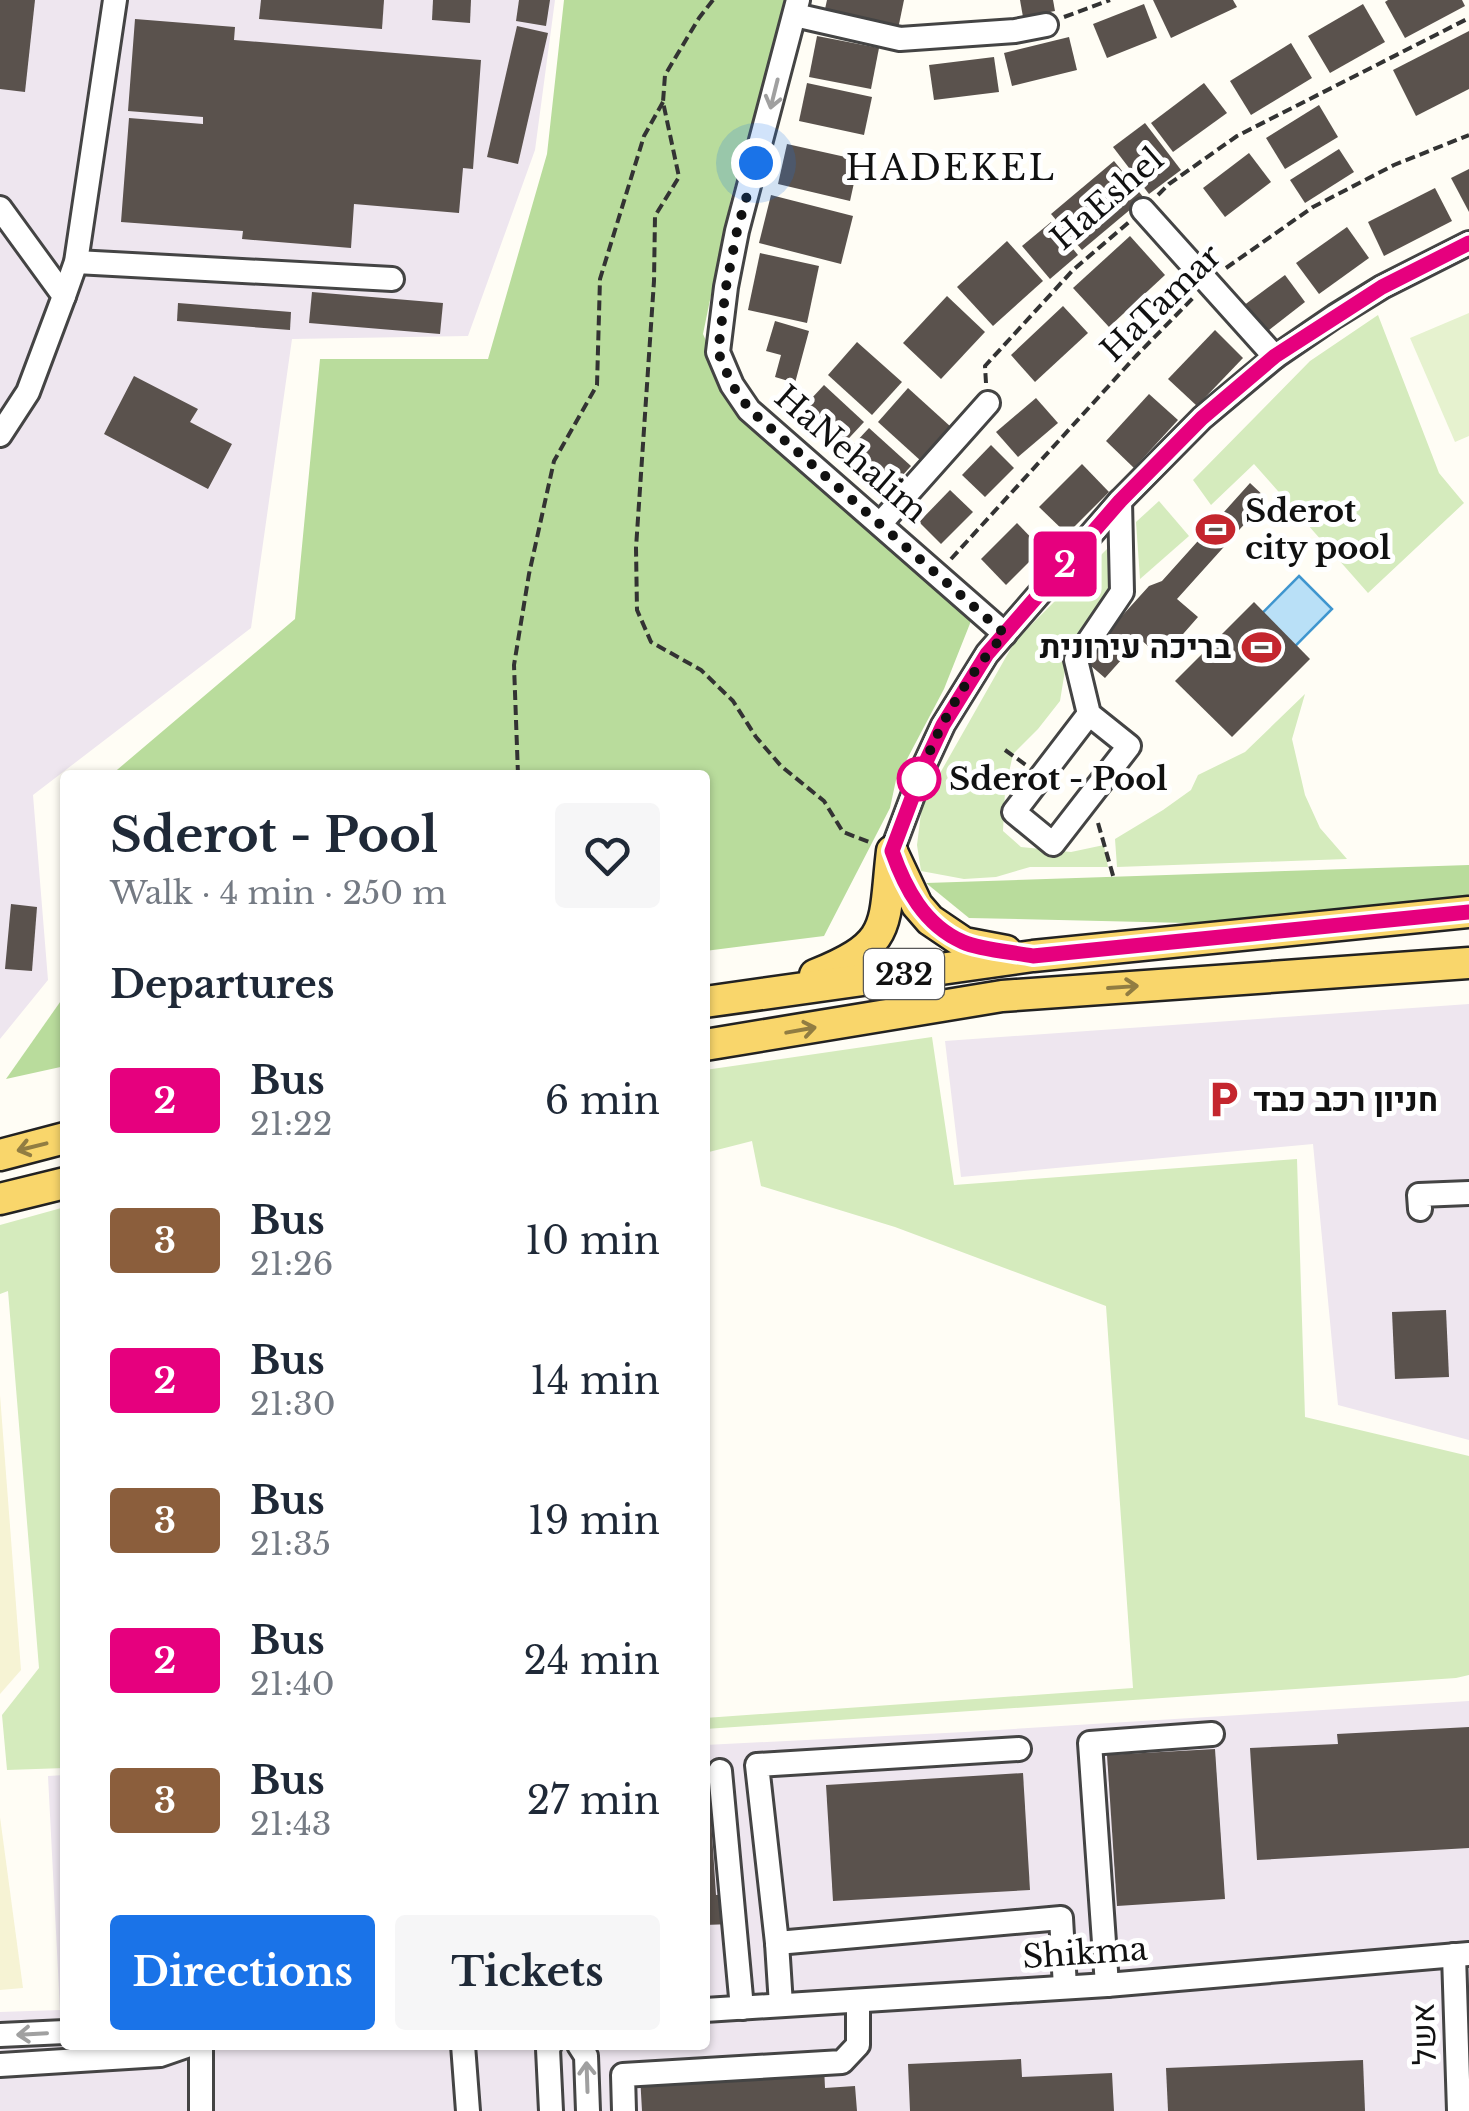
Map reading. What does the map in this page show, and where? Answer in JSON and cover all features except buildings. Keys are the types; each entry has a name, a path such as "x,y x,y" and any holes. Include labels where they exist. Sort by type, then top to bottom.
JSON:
{"main road":[{"path":"892,851 911,895 930,920 964,943 1033,956"},
{"path":"775,992 849,962 868,948 880,931 886,909 892,851"},
{"name":"232","path":"710,1001 1033,956 1469,912"},
{"name":"232","path":"710,1044 1002,996 1469,963"},
{"path":"0,1155 60,1139"},
{"path":"0,1199 60,1184"}],"street":[{"path":"0,436 28,392 76,262 114,0"},
{"path":"796,7 900,39 1015,31 1046,24"},
{"name":"HaNehalim","path":"796,7 737,231 718,352 732,385 750,410 1005,634"},
{"path":"0,208 64,296"},
{"path":"1142,210 1275,356"},
{"path":"892,851 943,725 987,654 1120,501 1202,418 1275,356 1382,287 1469,243"},
{"path":"76,262 392,279"},
{"path":"880,523 988,402"},
{"path":"1090,714 1014,812 1053,844 1128,746 1090,714 1076,660 1122,592 1120,501"},
{"path":"1420,1209 1419,1196 1469,1193"},
{"path":"1107,1984 1090,1743 1212,1734"},
{"path":"782,2005 757,1765 1019,1749"},
{"path":"720,1771 742,2008"},
{"path":"777,1944 1061,1918 1065,1987"},
{"name":"Shikma","path":"710,2010 1107,1984 1461,1955"},
{"name":"אשל","path":"1459,2111 1461,1955"},
{"path":"624,2111 622,2075 842,2062 858,2045 858,2001"},
{"path":"0,2035 60,2032"},
{"path":"0,2064 160,2056 176,2050"},
{"path":"201,2050 201,2111"},
{"path":"463,2050 468,2111"},
{"path":"548,2050 551,2111"},
{"path":"582,2050 586,2056 588,2111"}],"path":[{"path":"713,0 665,75 664,102 679,177 655,216 636,548 637,610 651,642 702,670 733,701 781,766 824,801 843,832 892,851"},
{"path":"1046,24 1110,0"},
{"name":"HaEshel","path":"988,402 985,366 1073,270 1169,184 1237,136 1469,18"},
{"path":"518,770 514,665 554,461 596,386 600,280 644,136 664,102"},
{"name":"HaTamar","path":"938,573 1207,283 1314,208 1394,165 1469,135"},
{"path":"1096,816 1114,878"}],"shaded area":[{"path":"0,0 555,0 535,150 468,336 292,339 251,628 66,770 60,770 60,774 33,795 48,980 0,1039"},
{"path":"1469,1004 1469,1440 1338,1405 1313,1144 961,1177 945,1041"},
{"path":"0,1395 21,1670 0,1694"},
{"path":"1469,1701 1469,2111 0,2111 0,2012 60,2010 60,2050 710,2050 710,1745"},
{"path":"60,1775 60,2010 48,1776"},
{"path":"0,1817 23,1988 0,1990"}],"green space":[{"path":"564,0 785,0 731,198 703,334 740,418 971,621 944,689 896,780 890,808 824,936 710,950 710,770 117,770 295,619 320,359 488,359 547,154"},
{"path":"1469,313 1469,436 1455,442 1410,338"},
{"path":"1378,315 1439,473 1464,503 1368,593 1254,464 1211,505 1193,480 1310,361"},
{"path":"1159,501 1189,536 1140,579 1136,522"},
{"path":"1109,547 1118,574 1112,591 1068,652 1060,701 1013,754 1005,791 1003,831 1021,847 1071,852 1104,845 1108,867 1030,867 996,877 964,879 921,871 917,845 922,805 1015,641"},
{"path":"1305,694 1292,739 1305,795 1320,828 1347,859 1117,867 1115,839 1191,790 1198,775 1245,752"},
{"path":"1469,865 1469,909 1187,923 969,918 926,883"},
{"path":"60,1002 60,1067 6,1079"},
{"path":"932,1037 954,1185 1297,1159 1305,1417 1469,1456 1469,1675 710,1729 710,1718 1133,1688 1106,1306 895,1227 761,1186 752,1141 710,1152 710,1069"},
{"path":"60,1208 60,1768 7,1770 2,1715 39,1668 8,1291 0,1294 0,1225"}],"water":[{"name":"בריכה עירונית","path":"1299,576 1332,609 1224,718 1191,685"}],"bus line":[{"name":"2","path":"1469,243 1382,287 1275,356 1202,418 1120,501 987,654 943,725 892,851 917,905 930,920 964,943 1033,956 1469,912"}],"place":[{"name":"Sderot city pool","path":"1215,529"},
{"name":"בריכה עירונית","path":"1261,647"},
{"name":"Sderot - Pool","path":"919,779"},
{"name":"חניון רכב כבד","path":"1223,1100"}],"district":[{"name":"HADEKEL","path":"951,167"}],"route":[{"path":"756,163 737,231 718,352 732,385 750,410 788,445 1005,634 987,654 943,725 919,779"}]}
